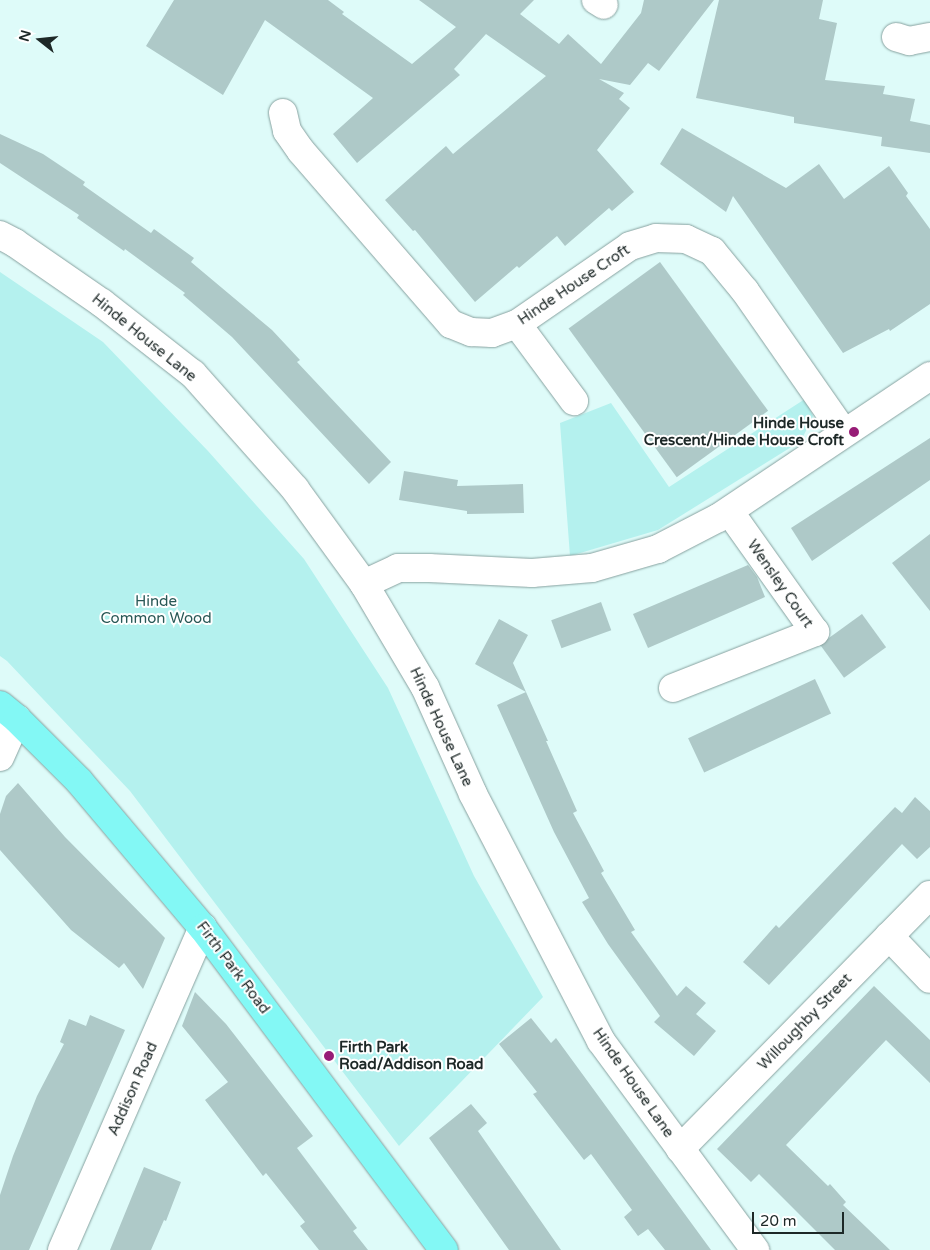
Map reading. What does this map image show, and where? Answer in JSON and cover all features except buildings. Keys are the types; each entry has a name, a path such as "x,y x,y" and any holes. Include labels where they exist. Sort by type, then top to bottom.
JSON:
{"main road":[{"name":"Firth Park Road","path":"8,712 79,781 203,928 444,1250"}],"street":[{"path":"896,37 909,41 930,37"},
{"name":"Hinde House Croft","path":"283,113 287,132 301,151 452,324 471,332 492,333 516,324 630,246 656,238 686,239 712,251 740,284 844,433"},
{"name":"Hinde House Lane","path":"0,235 15,243 102,303 193,374 295,489 364,584 425,687 473,794 601,1041 755,1250"},
{"path":"516,324 574,401"},
{"path":"364,584 398,568 532,573 592,568 658,549 729,511 930,376"},
{"name":"Wensley Court","path":"673,688 815,632 729,511"},
{"path":"0,757 8,712"},
{"name":"Willoughby Street","path":"680,1150 930,895"},
{"name":"Addison Road","path":"62,1250 203,928"},
{"path":"889,936 930,979"}],"green space":[{"name":"Hinde Common Wood","path":"0,272 103,342 208,451 304,559 388,688 474,876 543,997 399,1146 130,791 7,661 0,656"},
{"path":"805,399 813,416 801,441 658,530 570,556 560,423 611,403 669,487"}],"place":[{"name":"Hinde House Crescent/Hinde House Croft","path":"854,432"},
{"name":"Firth Park Road/Addison Road","path":"329,1056"}]}
